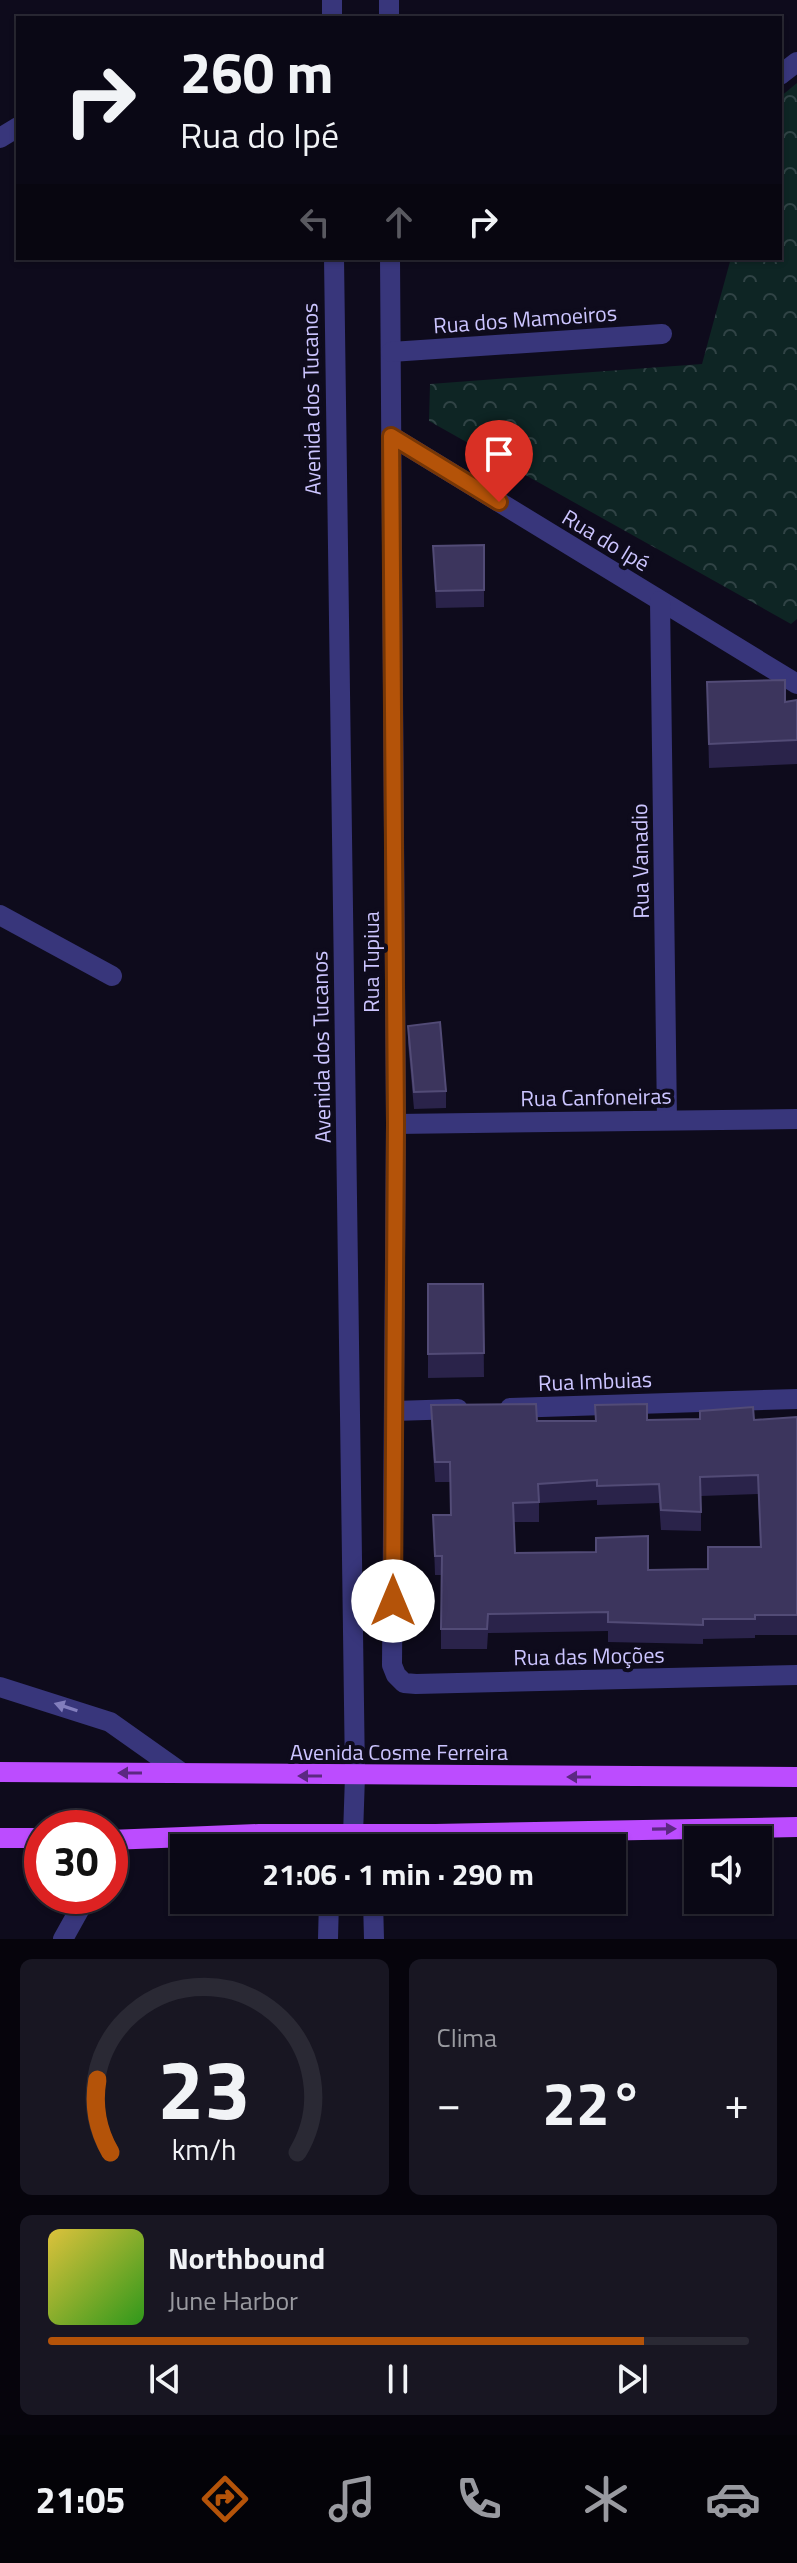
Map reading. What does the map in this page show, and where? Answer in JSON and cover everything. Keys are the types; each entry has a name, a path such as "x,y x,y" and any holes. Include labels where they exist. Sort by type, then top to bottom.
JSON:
{"main road":[{"name":"Avenida Cosme Ferreira","path":"0,1772 797,1777"},
{"path":"614,1834 797,1827"},
{"path":"0,1838 24,1838"},
{"path":"128,1844 170,1841"}],"street":[{"name":"Avenida dos Tucanos","path":"334,260 355,1776 352,1834"},
{"name":"Rua Tupiua","path":"390,260 396,1124 392,1665"},
{"name":"Rua dos Mamoeiros","path":"391,352 662,334"},
{"name":"Rua do Ipé","path":"391,436 797,684"},
{"name":"Rua Vanadio","path":"660,601 667,1120"},
{"path":"0,915 112,976"},
{"name":"Rua Canfoneiras","path":"396,1124 797,1119"},
{"name":"Rua Imbuias","path":"394,1411 797,1399"},
{"name":"Rua das Moções","path":"392,1665 404,1683 416,1684 797,1675"},
{"path":"0,1687 110,1722 182,1773"},
{"path":"63,1939 77,1914"},
{"path":"328,1939 329,1914"},
{"path":"373,1914 374,1939"}],"green space":[{"path":"797,83 797,619 791,624 429,421 430,384 702,364 730,260 782,260 782,95"}],"building":[{"path":"484,545 484,590 436,591 433,546"},
{"path":"785,680 785,702 797,700 797,740 709,744 707,682"},
{"path":"440,1022 446,1091 414,1092 408,1026"},
{"path":"428,1284 483,1284 484,1353 428,1354"},
{"path":"536,1404 537,1421 596,1421 595,1405 647,1404 647,1420 700,1419 700,1411 753,1407 754,1420 797,1417 797,1615 703,1619 703,1625 608,1622 608,1612 488,1614 487,1629 441,1629 442,1556 435,1556 433,1515 451,1515 450,1462 435,1462 431,1405","holes":["758,1475 761,1547 708,1547 708,1569 648,1570 648,1536 596,1538 596,1552 515,1553 513,1503 539,1502 538,1484 597,1480 597,1486 659,1484 661,1510 701,1512 700,1477"]}],"route":[{"path":"393,1601 396,1124 391,436 499,502"}]}
